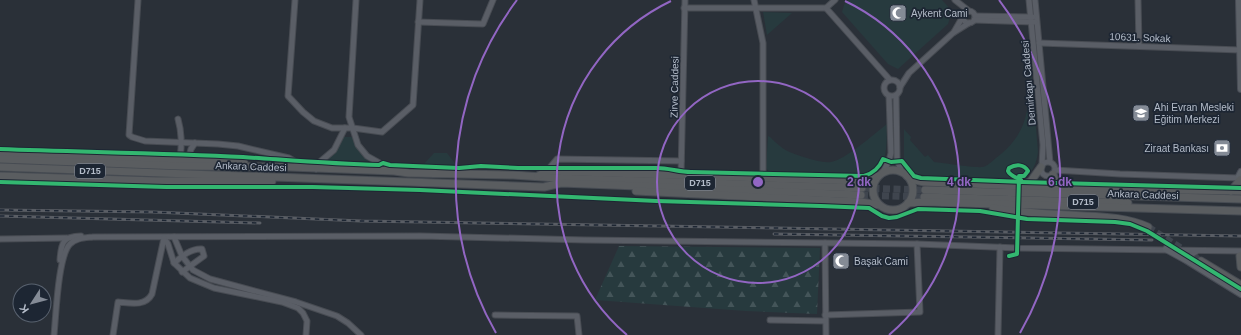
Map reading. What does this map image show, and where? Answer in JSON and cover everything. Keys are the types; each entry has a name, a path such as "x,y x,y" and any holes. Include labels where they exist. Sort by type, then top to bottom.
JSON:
{"highway":[{"path":"0,154 180,166 188,160 223,160 290,167"},
{"name":"Ankara Caddesi","path":"0,159 180,166 326,179 544,187 561,183 862,192 538,176 409,173 394,171 290,167 180,166 0,167"},
{"path":"1023,186 1031,181 1042,166"},
{"path":"905,174 913,186 912,198 903,208 897,210 884,209 875,200 872,188 880,174 891,170 905,174 915,180 924,182 1061,188 1241,191"},
{"name":"D715","path":"538,176 548,171 859,181 880,174"},
{"path":"1054,172 1055,181 1061,188"},
{"path":"0,176 157,181 250,182 326,179"},
{"path":"1231,191 1240,176"},
{"path":"544,187 861,202 879,205"},
{"path":"1117,189 1176,197"},
{"name":"Ankara Caddesi","path":"1241,199 924,194 1241,207"},
{"path":"908,203 926,202 1241,211"},
{"path":"972,204 988,208 1038,214 1119,218 1148,228"},
{"path":"1241,254 1241,267"},
{"path":"1201,260 1241,285"}],"main road":[{"path":"1239,0 1241,89"},
{"path":"1166,249 1194,264 1241,294"}],"street":[{"path":"138,0 128,135 145,141 238,146 289,158 313,169 334,150 345,128"},
{"path":"295,0 288,96 314,121 332,128 353,128 382,132 413,105 420,0"},
{"path":"356,0 349,117 358,145 367,156 394,171"},
{"path":"418,22 483,24 493,0"},
{"name":"Zirve Caddesi","path":"681,175 684,0"},
{"path":"754,0 763,43 763,177"},
{"path":"684,8 826,8 835,0"},
{"name":"Demirkapı Caddesi","path":"1029,0 1039,43 1050,162"},
{"name":"Demirkapı Caddesi","path":"1035,0 1034,20 1044,156 1042,166"},
{"path":"1138,0 1139,46"},
{"path":"956,1 972,12 974,18"},
{"path":"956,1 965,22 969,23"},
{"path":"826,8 880,69 892,80 898,83 900,87"},
{"path":"953,33 962,16 965,12 969,11"},
{"path":"905,174 897,158 896,95 909,73 953,33 974,18 1034,20"},
{"name":"10631. Sokak","path":"1039,43 1240,50"},
{"path":"880,69 885,84 885,92 890,96 896,95"},
{"path":"885,84 909,73"},
{"path":"880,174 889,161 891,153 890,96"},
{"path":"178,119 181,129 182,142 180,166"},
{"path":"188,160 191,149 195,143"},
{"path":"548,171 557,159 681,160"},
{"path":"1054,172 1054,166 1050,162 1046,162 1042,166 1042,172 1049,176 1054,172 1133,175 1240,176"},
{"path":"0,240 67,238 73,236 164,238 248,236 421,236 577,240 1166,249 1200,250 1241,254"},
{"path":"61,266 64,252 69,245 78,238 93,237"},
{"path":"54,335 61,266 61,250 63,242 67,238"},
{"path":"164,238 168,244 174,263 190,278 214,288 282,302 298,308 303,313 306,321 306,335"},
{"path":"113,335 118,302 143,303 150,298 164,238"},
{"path":"174,238 182,256 190,266 210,280 296,302 337,316 348,323 361,335"},
{"path":"825,243 826,335"},
{"path":"770,320 920,312 917,244"},
{"path":"998,335 1000,247"},
{"path":"174,263 182,256 198,248 202,249 204,256 182,272"},
{"path":"1194,264 1191,260 1192,254 1200,250"},
{"path":"495,315 577,316 579,335"}],"green space":[{"path":"849,0 942,0 952,11 948,24 898,69 888,64 842,12 844,5"},
{"path":"763,12 792,13 767,35"},
{"path":"1031,68 1038,152 1036,162 1029,173 1016,178 941,177 915,174 908,168 904,159 904,129 911,137 910,140 925,157 928,155 934,162 978,167 986,166 990,163 1011,145 1023,125 1028,104"},
{"path":"887,124 885,156 878,169 872,173 864,175 770,173 766,168 768,136 783,148 791,152 816,160 831,162 844,157"},
{"path":"344,137 354,137 361,152 369,161 326,160 340,145"},
{"path":"434,153 447,153 457,166 423,165"},
{"path":"619,246 820,248 817,314 746,311 595,300"}],"tunnel":[{"path":"862,188 925,190"},
{"path":"861,195 924,197"},
{"path":"1148,227 1201,261"}],"railway":[{"path":"0,210 153,212 361,221 1241,236"},
{"path":"0,216 260,223"},
{"path":"774,234 1152,240"}],"cycle path":[{"path":"0,149 243,157 345,164 379,165 383,163 390,165 459,168 481,166 518,168 657,168 691,172 864,176 876,170 883,159 891,162 902,161 914,176 921,178 1241,188"},
{"path":"1009,256 1017,254 1019,176 1024,176 1028,171 1020,165 1009,168 1008,171 1010,174 1013,176 1015,177 1017,178 1019,179 1021,180"},
{"path":"0,182 166,187 313,187 420,190 657,201 869,208 882,216 889,218 897,217 918,209 980,211 1027,219 1115,222 1130,224 1147,231 1241,289"}],"place":[{"name":"Aykent Cami","path":"898,13"},
{"name":"Ahi Evran Mesleki Eğitim Merkezi","path":"1141,113"},
{"name":"Ziraat Bankası","path":"1222,148"},
{"name":"Başak Cami","path":"841,261"}]}
